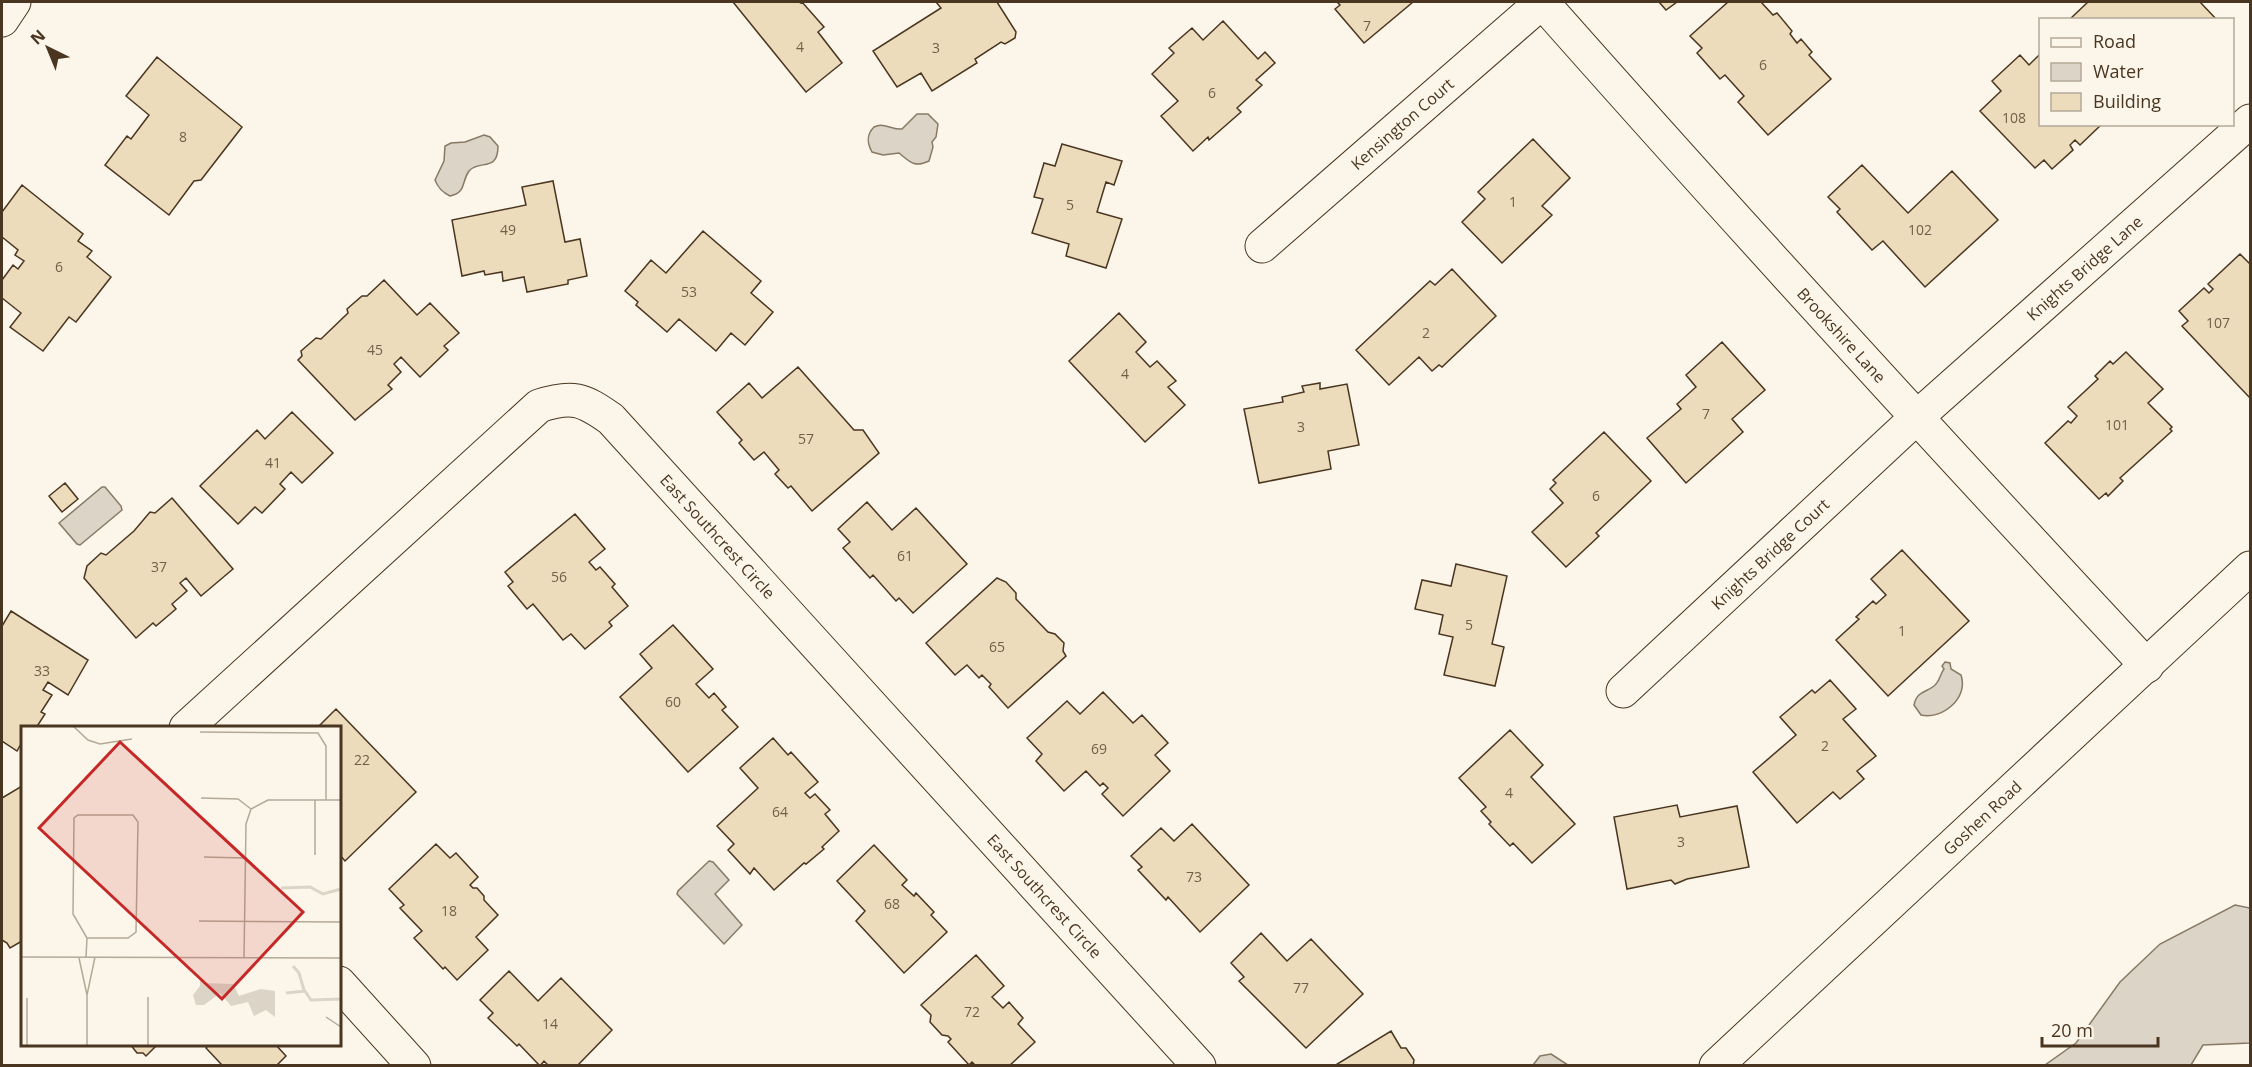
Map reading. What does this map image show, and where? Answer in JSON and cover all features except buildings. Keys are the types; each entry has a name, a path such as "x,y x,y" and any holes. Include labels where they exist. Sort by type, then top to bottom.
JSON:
{"street":[{"path":"2,20 14,2"},
{"name":"Kensington Court","path":"1262,246 1542,2"},
{"name":"Brookshire Lane","path":"1542,2 1917,417 2147,666"},
{"name":"Knights Bridge Lane","path":"1917,417 2250,121"},
{"name":"East Southcrest Circle","path":"188,726 539,406 569,398 584,402 611,419 1199,1065"},
{"name":"Knights Bridge Court","path":"1623,691 1917,417"},
{"name":"Goshen Road","path":"1716,1065 2250,568"},
{"path":"340,984 414,1065"}],"water":[{"path":"917,114 928,114 938,124 929,161 916,164 899,153 883,155 872,152 868,139 874,127 881,125 902,129"},
{"path":"484,135 490,137 498,146 495,160 469,171 459,192 450,196 445,193 435,180 444,161 445,146"},
{"path":"102,487 105,487 122,510 80,545 77,544 59,523"},
{"path":"1945,662 1950,663 1951,669 1961,675 1961,692 1952,706 1945,711 1929,716 1921,715 1914,705 1915,700 1936,684"},
{"path":"709,861 713,862 729,880 715,894 742,925 724,944 677,894"},
{"path":"2235,905 2250,908 2250,1043 2203,1045 2191,1065 2045,1065 2076,1043 2120,982 2160,944"},
{"path":"1551,1054 1568,1065 1533,1065 1540,1056"}]}
